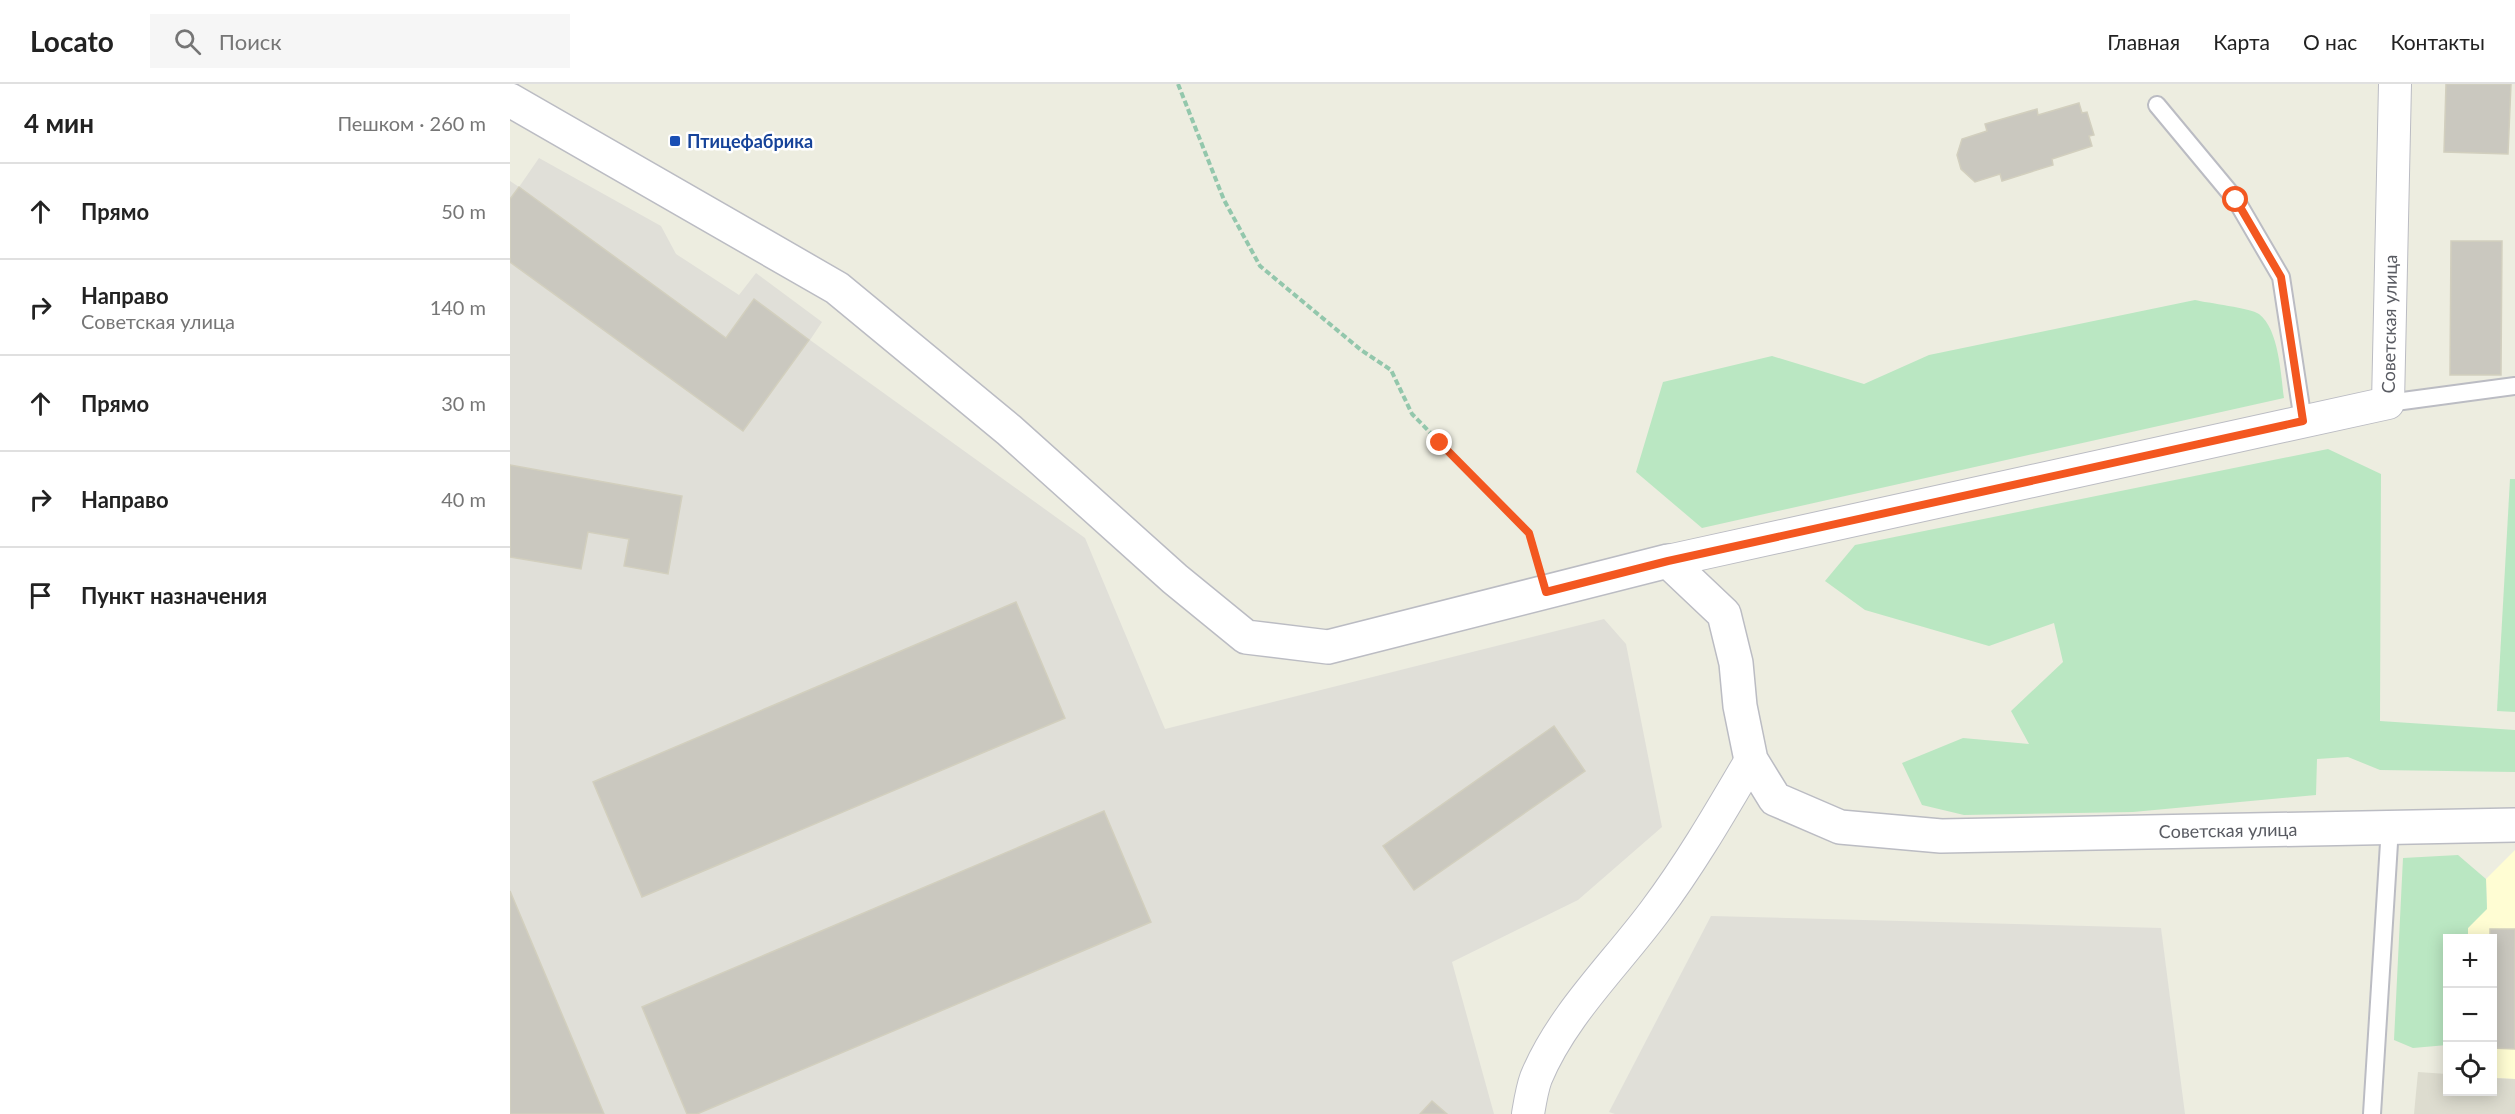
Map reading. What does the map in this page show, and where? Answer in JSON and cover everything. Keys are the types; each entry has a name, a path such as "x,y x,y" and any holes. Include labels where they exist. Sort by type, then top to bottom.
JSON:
{"street":[{"name":"Советская улица","path":"1668,561 2388,403 2395,84"},
{"path":"510,100 837,288 1009,430 1175,579 1246,637 1328,647 1668,561"},
{"name":"Советская улица","path":"1668,561 1724,614 1736,663 1740,706 1751,760 1775,800 1840,827 1941,836 2515,825"},
{"path":"1528,1114 1536,1079 1557,1039 1591,991 1655,911 1700,846 1751,760"}],"lane":[{"path":"2157,105 2236,200 2281,277 2303,421"},
{"path":"2388,403 2515,386"},
{"path":"2372,1114 2390,827"}],"path":[{"path":"1178,84 1224,200 1260,266 1360,351 1391,370 1412,414 1529,533 1546,592"}],"shaded area":[{"path":"539,158 661,226 676,254 739,295 756,273 822,322 810,340 1085,538 1165,729 1604,619 1626,644 1662,827 1578,900 1452,962 1494,1114 510,1114 510,181 519,187"},
{"path":"2515,850 2515,1079 2497,1078 2497,934 2468,934 2468,928 2487,908 2486,879"},
{"path":"1711,916 2161,928 2185,1114 1615,1114 1609,1112"},
{"path":"2418,1072 2443,1074 2443,1096 2497,1096 2497,1078 2515,1079 2515,1114 2414,1114"}],"green space":[{"path":"2195,300 2254,312 2266,321 2278,353 2284,398 1702,528 1636,472 1663,382 1772,356 1864,384 1929,355"},
{"path":"2328,449 2381,474 2380,721 2515,730 2515,772 2380,770 2348,757 2317,759 2316,795 2133,812 1964,815 1922,805 1902,763 1963,738 2029,744 2011,711 2063,662 2054,623 1989,646 1865,610 1825,581 1855,545"},
{"path":"2510,479 2515,479 2515,712 2497,711"},
{"path":"2458,855 2486,879 2487,909 2468,928 2468,934 2443,934 2443,1045 2413,1048 2394,1040 2403,858"}],"building":[{"path":"2446,84 2511,84 2508,154 2444,152"},
{"path":"2079,103 2082,113 2087,112 2094,135 2089,136 2092,146 2052,159 2053,165 2002,181 2000,174 1975,182 1961,169 1957,155 1962,139 1987,131 1985,124 2037,109 2038,115"},
{"path":"519,187 726,338 754,299 809,340 743,431 510,262 510,199"},
{"path":"2451,241 2502,241 2501,375 2450,375"},
{"path":"510,465 682,496 668,574 624,566 629,539 588,532 581,569 510,557"},
{"path":"1016,602 1065,718 642,897 593,782"},
{"path":"1554,726 1585,771 1414,890 1383,846"},
{"path":"1104,811 1151,922 697,1114 687,1114 642,1007"},
{"path":"510,891 604,1114 510,1114"},
{"path":"2490,929 2515,929 2515,1049 2497,1048 2497,934 2490,934"},
{"path":"1432,1101 1447,1114 1420,1114"}],"place":[{"name":"Птицефабрика","path":"675,141"}],"route":[{"path":"1440,443 1529,533 1546,592 1668,561 2303,421 2281,277 2236,200"}]}
